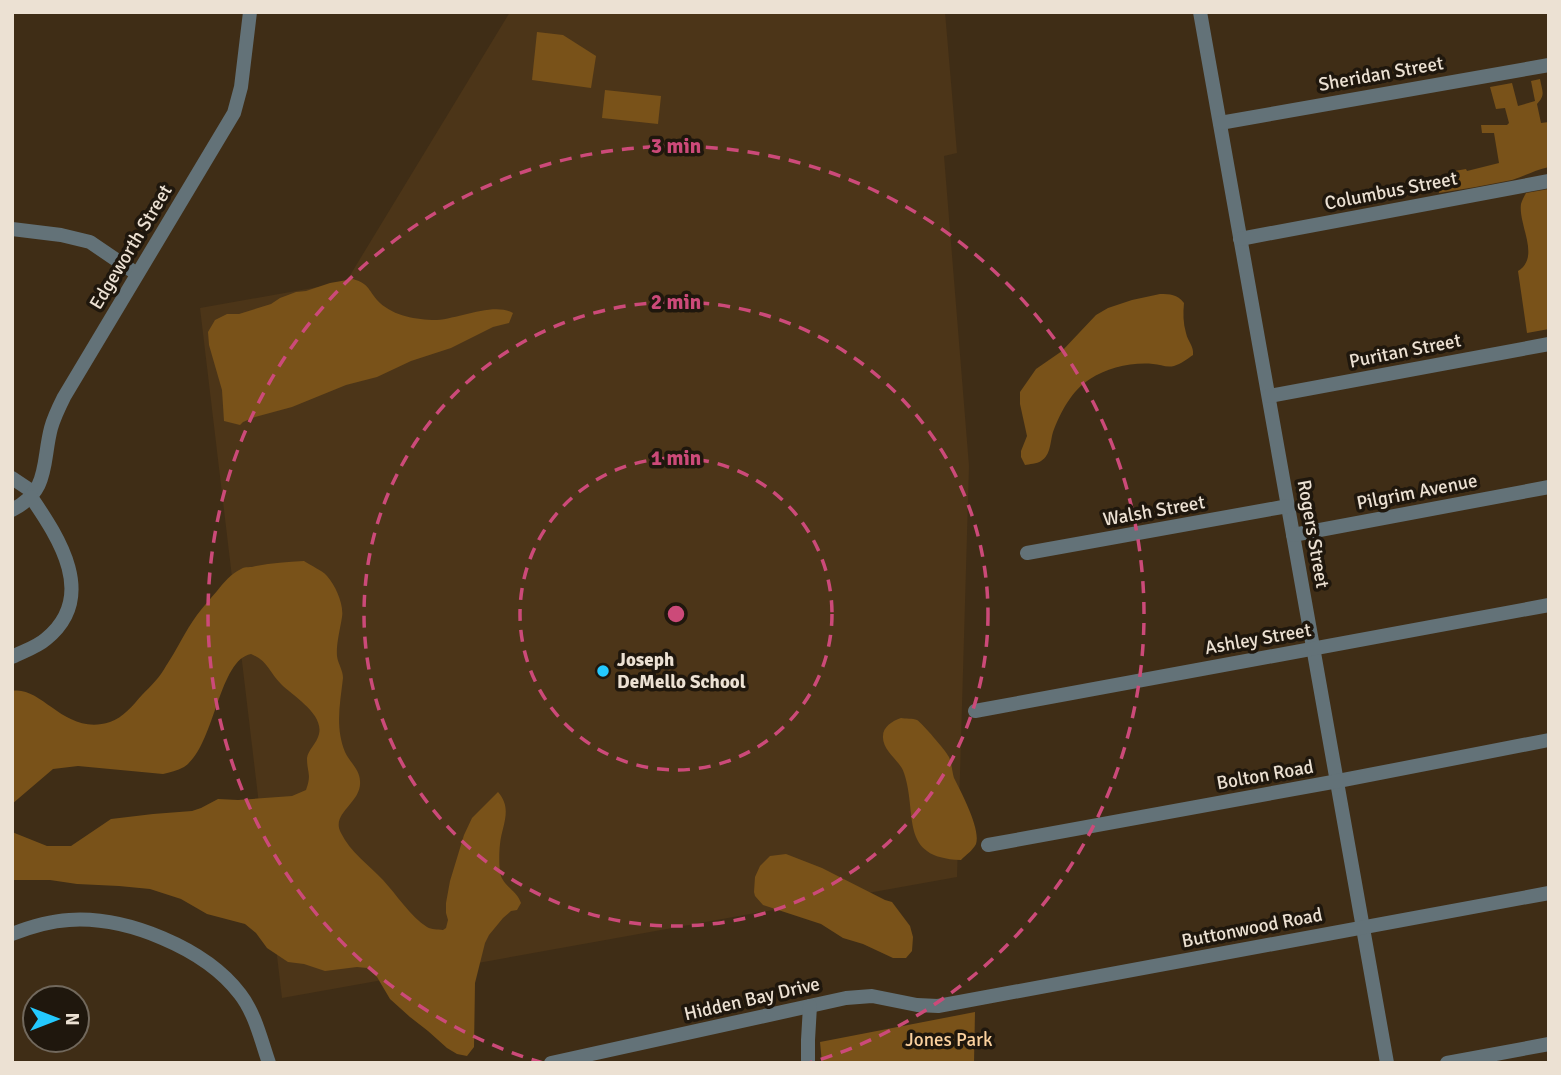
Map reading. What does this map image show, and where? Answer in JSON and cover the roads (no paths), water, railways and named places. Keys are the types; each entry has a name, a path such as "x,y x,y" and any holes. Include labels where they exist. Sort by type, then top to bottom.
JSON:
{"street":[{"name":"Edgeworth Street","path":"32,495 43,478 51,428 64,397 234,113 241,87 250,12"},
{"name":"Rogers Street","path":"1200,12 1387,1063"},
{"name":"Sheridan Street","path":"1220,123 1549,65"},
{"name":"Columbus Street","path":"1240,239 1549,181"},
{"path":"12,229 61,235 90,242 137,274"},
{"name":"Puritan Street","path":"1269,396 1549,344"},
{"path":"12,478 32,495 53,530 68,562 72,580 65,616 54,632 38,644 12,657"},
{"name":"Pilgrim Avenue","path":"1293,535 1549,487"},
{"path":"12,509 32,495"},
{"name":"Walsh Street","path":"1027,553 1288,506"},
{"name":"Ashley Street","path":"975,711 1549,606"},
{"name":"Bolton Road","path":"988,845 1549,740"},
{"name":"Buttonwood Road","path":"963,1002 1549,893"},
{"path":"12,934 37,925 86,920 139,930 176,945 214,968 243,996 269,1063"},
{"name":"Hidden Bay Drive","path":"551,1063 863,996 926,1006 963,1002"},
{"path":"808,1063 810,1006"},
{"path":"1447,1063 1549,1044"}],"place":[{"name":"Joseph DeMello School","path":"603,671"}],"park label":[{"name":"Jones Park","path":"949,1040"}]}
